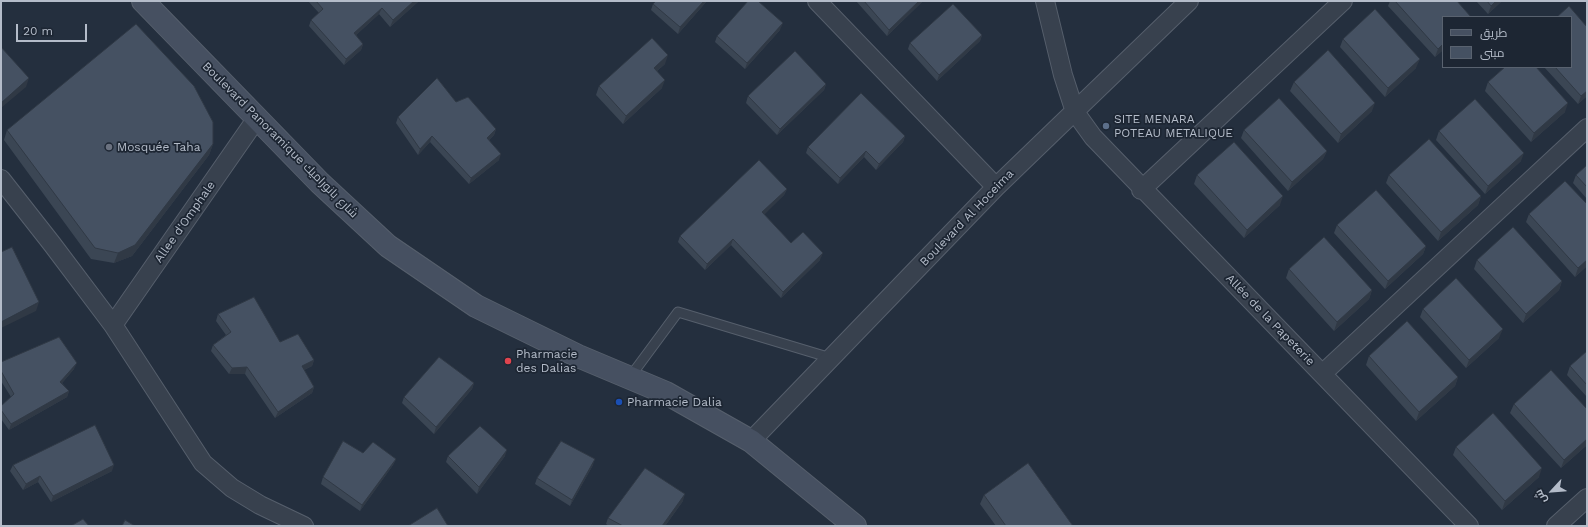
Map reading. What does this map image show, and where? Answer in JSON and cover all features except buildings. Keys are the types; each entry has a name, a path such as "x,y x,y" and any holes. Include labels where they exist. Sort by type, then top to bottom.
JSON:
{"main road":[{"name":"Boulevard Panoramique شارع بانوراميك","path":"143,1 320,183 388,246 476,306 578,356 630,377 678,399 751,441 855,526"}],"street":[{"path":"817,1 996,187"},
{"name":"Allée de la Papeterie","path":"1045,1 1063,75 1075,112 1092,137 1469,526"},
{"name":"Boulevard Al Hoceima","path":"751,441 996,187 1189,1"},
{"path":"1142,190 1343,1"},
{"name":"Allee d'Omphale","path":"113,325 258,118"},
{"path":"1322,374 1587,128"},
{"path":"1,179 48,238 113,325 203,463 232,488 260,505 304,526"},
{"path":"1556,526 1587,498"}],"lane":[{"path":"630,377 678,312 831,358"}],"place":[{"name":"SITE MENARA POTEAU METALIQUE","path":"1106,126"},
{"name":"Mosquée Taha","path":"109,147"},
{"name":"Pharmacie des Dalias","path":"508,361"},
{"name":"Pharmacie Dalia","path":"619,402"}]}
